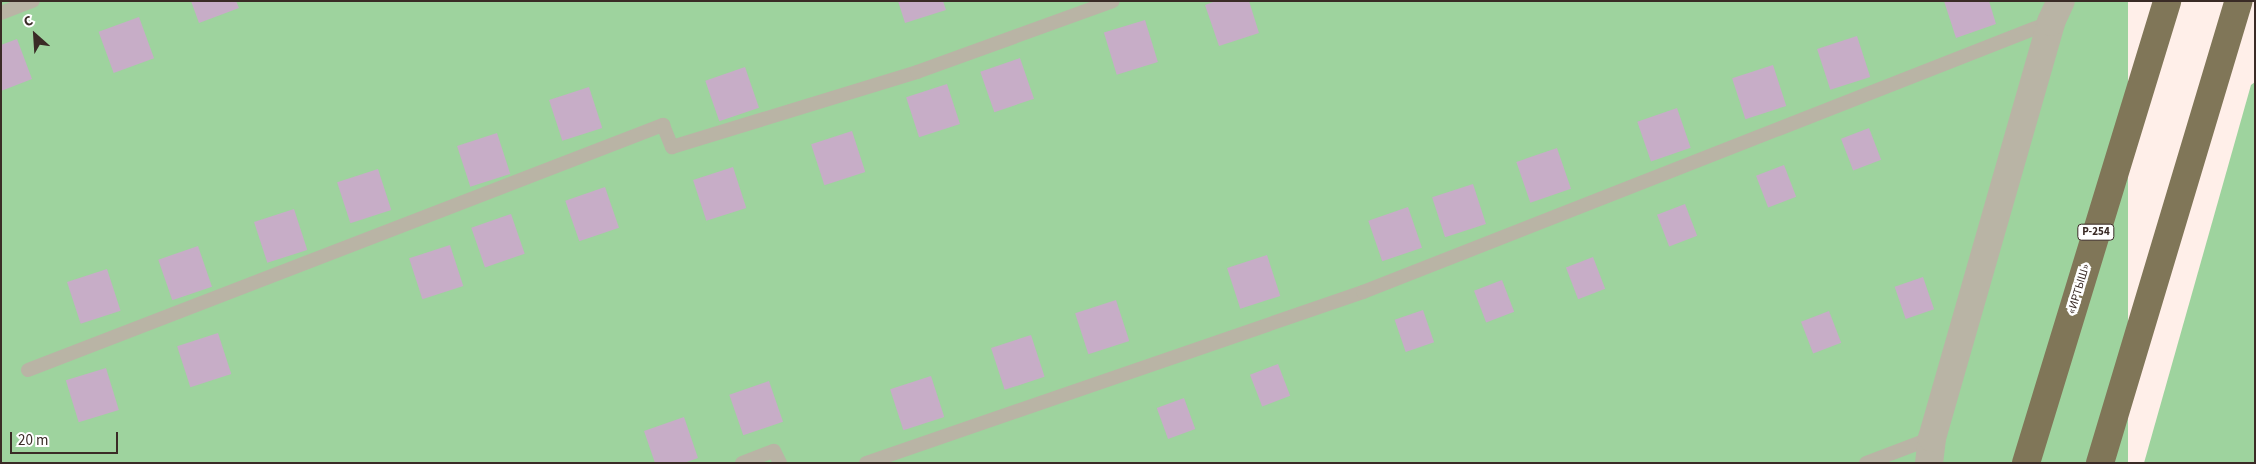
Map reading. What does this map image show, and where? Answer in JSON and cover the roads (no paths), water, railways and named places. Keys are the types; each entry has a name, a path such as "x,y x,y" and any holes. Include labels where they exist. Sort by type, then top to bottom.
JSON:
{"highway":[{"name":"«ИРТЫШ»","path":"2026,463 2167,1"},
{"path":"2100,463 2239,1"}],"street":[{"path":"1931,450 2056,12"}],"lane":[{"path":"1,13 33,1"},
{"path":"28,370 663,125 672,146 917,72 1113,1"},
{"path":"866,463 1363,292 2056,12"},
{"path":"742,463 774,450 780,463"},
{"path":"1866,463 1931,450"}]}
